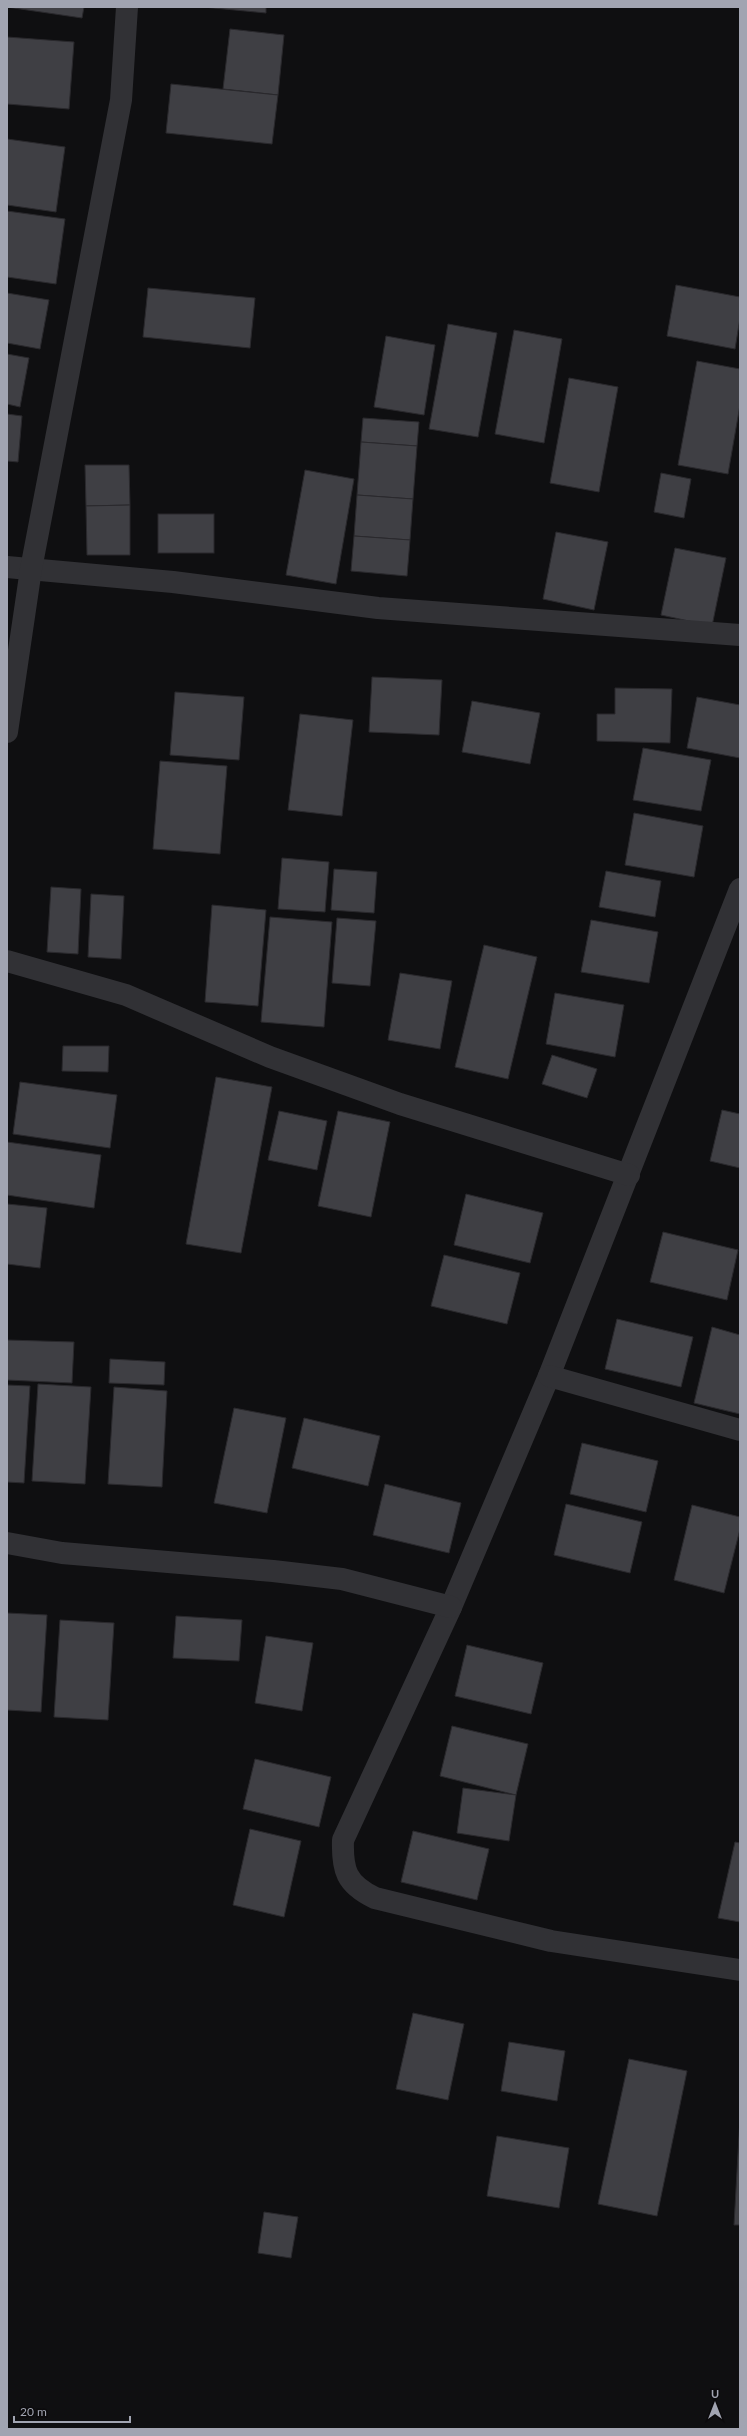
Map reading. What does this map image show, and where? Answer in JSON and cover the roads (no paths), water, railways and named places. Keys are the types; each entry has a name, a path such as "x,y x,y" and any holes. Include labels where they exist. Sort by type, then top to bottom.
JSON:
{"street":[{"path":"7,732 31,569 121,100 127,7"},
{"path":"7,567 173,582 378,608 740,635"},
{"path":"740,889 734,922 629,1175 549,1376 451,1607 343,1840 342,1858 349,1878 358,1890 375,1898 551,1941 740,1970"},
{"path":"7,961 126,995 270,1057 400,1104 629,1175"},
{"path":"549,1376 740,1430"},
{"path":"7,1543 62,1553 274,1571 342,1579 451,1607"}]}
